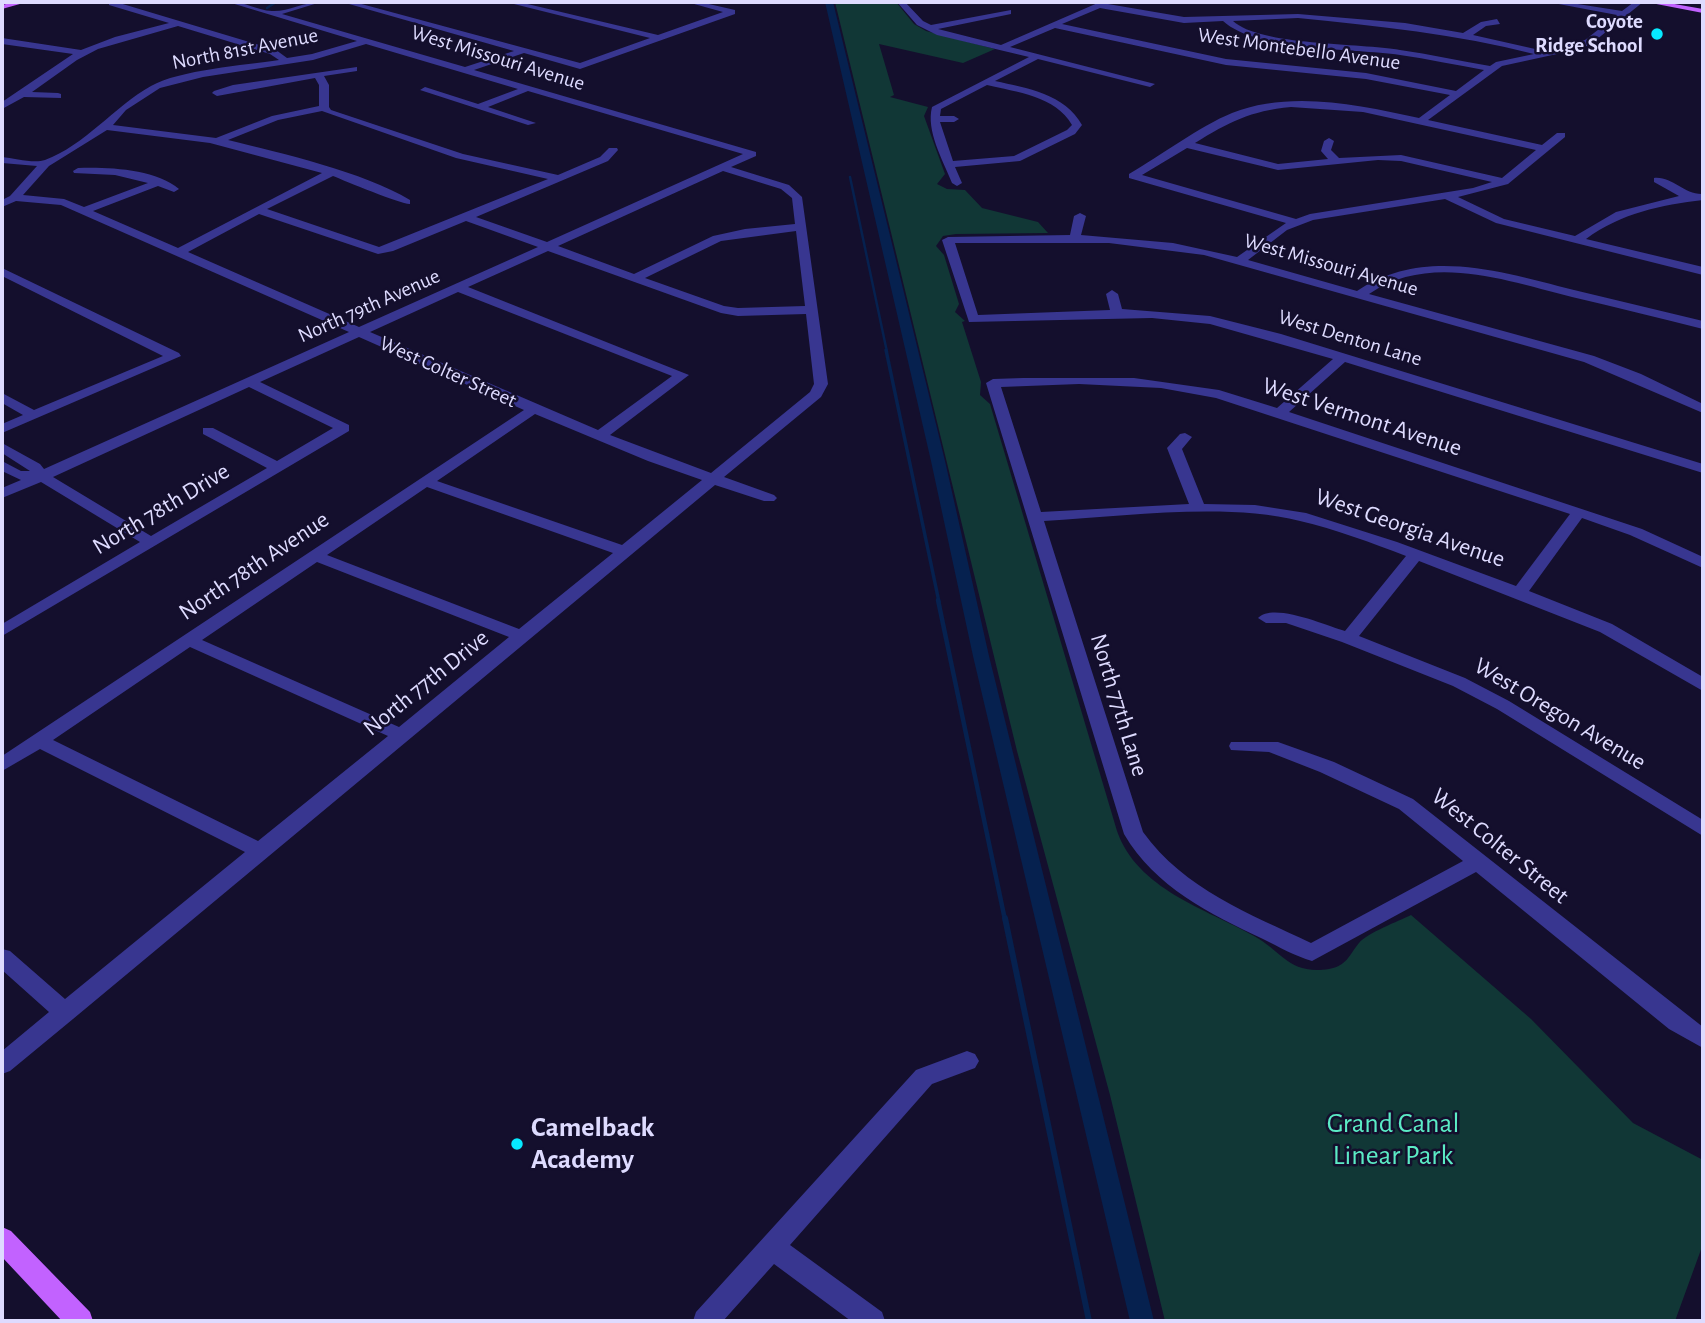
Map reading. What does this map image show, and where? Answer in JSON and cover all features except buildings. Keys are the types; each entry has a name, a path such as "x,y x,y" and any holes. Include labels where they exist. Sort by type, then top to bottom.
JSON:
{"main road":[{"path":"2,7 23,2"},
{"path":"1650,2 1703,11"},
{"path":"6,1253 80,1321"}],"street":[{"name":"West Missouri Avenue","path":"232,2 752,154"},
{"path":"271,13 308,2"},
{"path":"271,13 317,2"},
{"path":"346,2 580,66 732,12 691,2"},
{"path":"510,2 659,38"},
{"path":"901,2 928,28 1150,84"},
{"path":"1552,2 1624,14"},
{"path":"1420,122 1507,60 1577,47 1588,42 1639,2"},
{"path":"112,3 273,52 282,57 284,62"},
{"path":"1002,48 1103,4 1170,18 1226,19 1272,13 1394,25 1465,36 1541,54"},
{"path":"928,28 1008,12 997,5"},
{"path":"1226,19 1237,29 1265,38 1399,52 1491,69"},
{"path":"1465,36 1485,24 1497,22"},
{"path":"2,106 24,94 82,53 115,40 178,23"},
{"name":"West Montebello Avenue","path":"1054,25 1226,62 1377,78 1458,94"},
{"path":"2,41 82,53"},
{"name":"North 81st Avenue","path":"8,201 46,164 105,127 123,108 147,91 200,70 313,57 367,41"},
{"path":"466,70 523,51"},
{"path":"957,183 933,119 937,107 942,102 1038,56"},
{"path":"217,93 233,88 354,69"},
{"path":"320,76 324,85 324,108"},
{"path":"950,164 1016,159 1071,132 1077,125 1065,109 1044,98 984,82"},
{"path":"478,107 528,88"},
{"path":"425,90 531,123"},
{"path":"2,93 58,96"},
{"path":"1296,222 1133,176 1233,116 1270,103 1345,106 1545,149"},
{"path":"215,142 275,118 324,108 340,116 460,156 559,178"},
{"path":"933,119 954,119"},
{"path":"105,127 138,128 294,158 393,194 406,202"},
{"path":"1240,261 1296,222 1348,209 1446,195 1504,182 1561,135"},
{"path":"1329,141 1326,151 1335,160"},
{"path":"1185,144 1278,167 1335,160 1401,158 1504,182"},
{"path":"258,210 377,251 604,159 613,150"},
{"name":"North 79th Avenue","path":"2,494 752,154"},
{"path":"2,160 46,164"},
{"path":"466,217 730,311 811,310 797,197 792,190 723,168"},
{"path":"78,171 105,169 159,182 174,189"},
{"path":"176,253 207,240 258,210 334,172"},
{"path":"1658,180 1690,198"},
{"path":"83,211 159,182"},
{"path":"1446,195 1500,221 1703,271"},
{"path":"1575,241 1611,216 1703,197"},
{"name":"West Colter Street","path":"8,201 54,200 83,211 534,410 711,479 769,498"},
{"path":"1075,237 1080,216"},
{"path":"635,278 717,238 745,232 800,227"},
{"name":"West Missouri Avenue","path":"973,318 948,240 1075,237 1171,246 1240,261 1589,359 1697,399 1703,409"},
{"path":"1430,254 1441,268"},
{"path":"1359,295 1372,284 1396,274 1441,268 1478,270 1532,281 1703,325"},
{"path":"2,272 174,356 2,429"},
{"path":"457,287 682,375 600,436"},
{"path":"1112,293 1117,313"},
{"name":"North 77th Drive","path":"2,1064 262,852 820,388 811,310"},
{"name":"West Denton Lane","path":"973,318 1117,313 1210,320 1703,469"},
{"path":"1280,414 1342,358"},
{"name":"West Vermont Avenue","path":"993,383 1113,379 1146,381 1219,394 1579,512 1636,532 1703,563"},
{"name":"North 78th Drive","path":"2,631 344,428 250,382"},
{"name":"North 77th Lane","path":"993,383 1134,834 1144,852 1176,882 1312,953 1479,861"},
{"path":"2,397 34,416"},
{"name":"North 78th Avenue","path":"2,765 534,410"},
{"path":"208,431 277,467"},
{"path":"1185,437 1174,448 1180,469 1198,508"},
{"path":"2,447 35,467 41,476 151,542"},
{"path":"2,466 18,475 41,476"},
{"path":"426,482 624,551"},
{"name":"West Georgia Avenue","path":"1035,517 1198,508 1255,510 1301,516 1520,592 1606,628 1703,685"},
{"path":"1520,592 1579,512"},
{"path":"1348,638 1416,554"},
{"path":"314,555 522,636"},
{"name":"West Oregon Avenue","path":"1266,618 1288,618 1348,638 1460,682 1503,705 1703,829"},
{"path":"188,640 401,735"},
{"path":"38,740 262,852"},
{"name":"West Colter Street","path":"1238,746 1271,746 1406,804 1677,1022 1703,1039"},
{"path":"2,957 65,1013"},
{"path":"706,1321 924,1077 967,1061"},
{"path":"772,1247 872,1321"}],"green space":[{"name":"Grand Canal Linear Park","path":"835,2 896,2 914,24 926,31 995,49 963,63 879,44 894,95 890,97 928,107 924,116 945,174 937,184 947,189 965,190 982,208 1038,222 1048,233 956,234 943,236 936,246 944,255 959,304 955,312 965,321 962,322 981,382 980,395 990,404 1117,831 1127,851 1156,883 1254,936 1287,961 1304,969 1329,969 1340,965 1363,939 1411,915 1531,1019 1633,1123 1703,1160 1703,1244 1675,1321 1165,1321 1110,1095 1017,751"}],"waterway":[{"path":"267,8 276,2"},
{"path":"829,2 938,461 981,656 1142,1321"},
{"path":"850,177 887,352"},
{"path":"886,350 939,602"},
{"path":"938,600 1005,920"},
{"path":"1005,918 1089,1321"}],"place":[{"name":"Coyote Ridge School","path":"1657,34"},
{"name":"Camelback Academy","path":"517,1144"}]}
